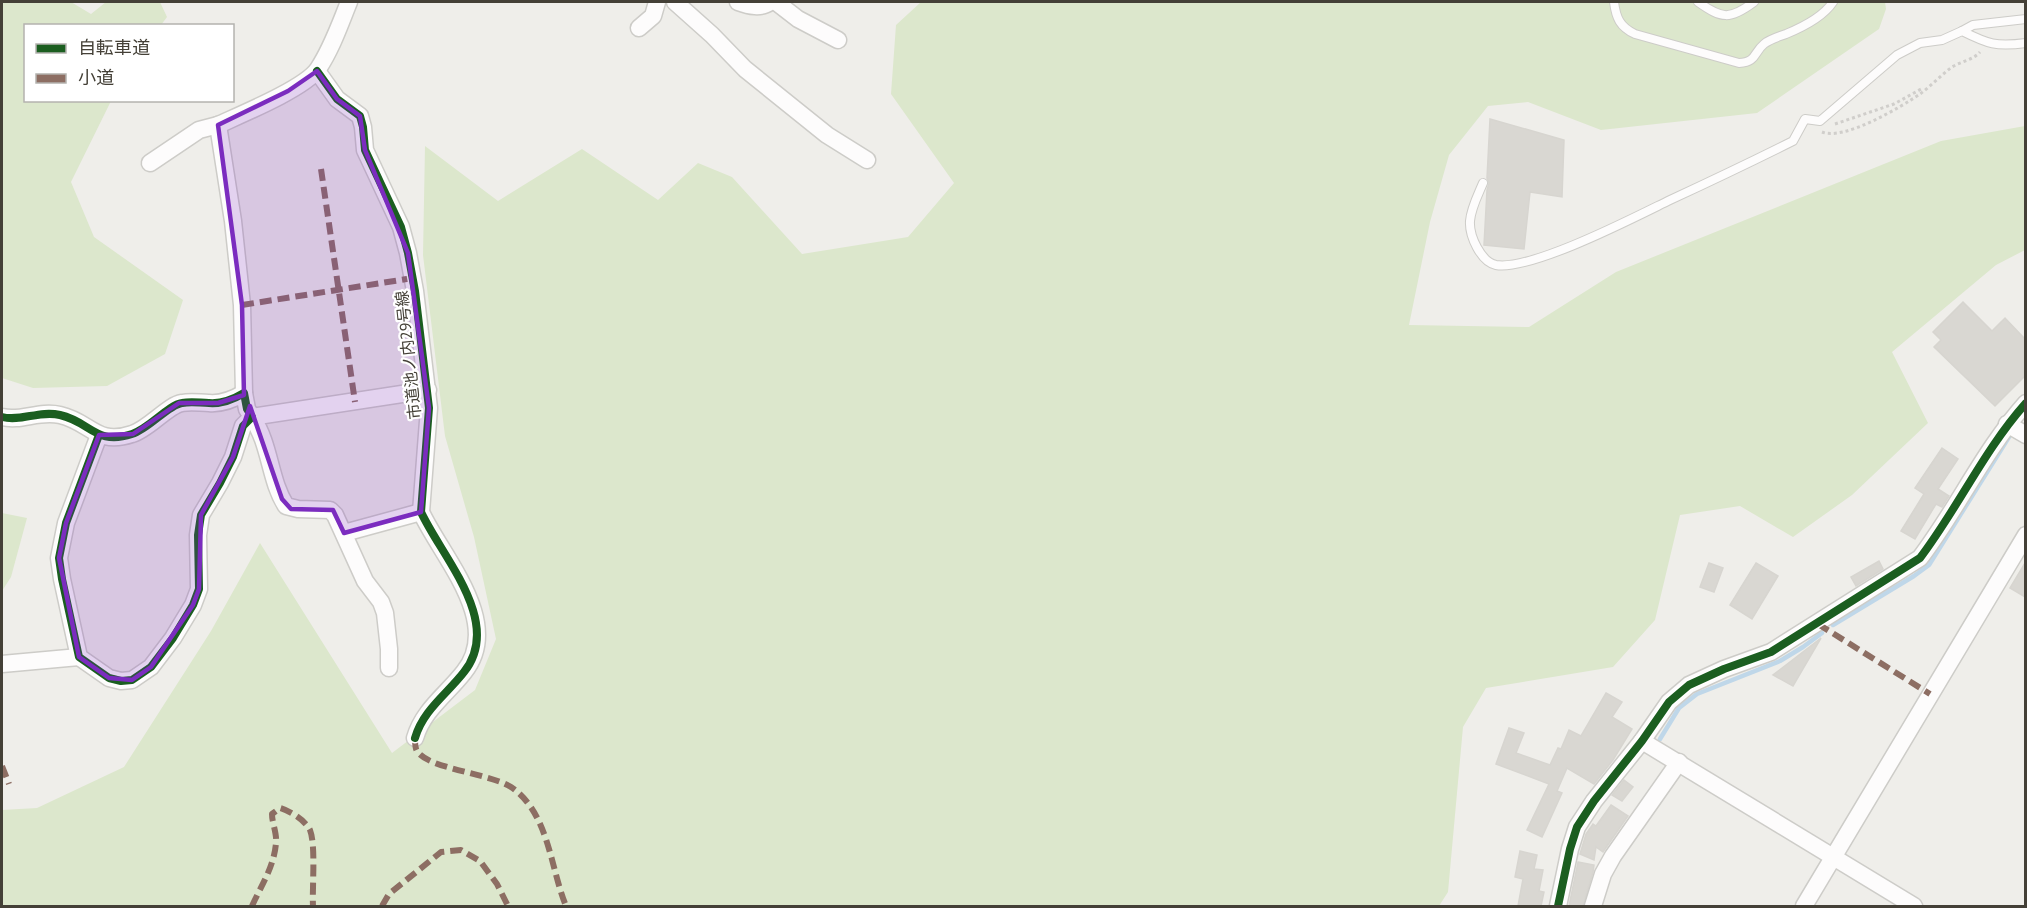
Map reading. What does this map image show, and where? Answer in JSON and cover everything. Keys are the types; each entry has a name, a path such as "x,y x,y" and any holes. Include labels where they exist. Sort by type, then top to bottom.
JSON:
{"street":[{"path":"150,163 199,130 219,125 288,92 317,71 334,40 349,2"},
{"path":"639,28 653,16 657,2"},
{"path":"675,2 745,69 826,135 867,160"},
{"path":"738,2 765,6 770,2"},
{"path":"776,2 798,19 838,40"},
{"name":"市道池ノ内29号線","path":"317,71 337,99 360,116 364,150 401,227 408,253 416,291 428,390 429,423 421,512"},
{"path":"219,125 242,305 244,393 247,409 267,445 286,506 298,510 333,511 365,580 381,602 385,613 389,668"},
{"path":"2,664 79,657 109,678 121,681 132,680 145,672 152,667 166,648 193,605 199,589 198,535 201,515 229,465 243,426 252,417 428,390"},
{"path":"2,417 16,419 38,413 53,413 71,419 108,438 133,434 149,426 179,403 197,401 218,403 244,393"},
{"path":"1558,906 1577,827 1669,702 1689,685 1771,652 1920,558 2007,424 2025,403"},
{"path":"2007,424 2025,435"},
{"path":"79,657 59,558 66,523 99,435"},
{"path":"344,533 421,512 464,584 474,615 477,640 473,656 467,669 429,710 415,738"},
{"path":"1804,906 2025,535"},
{"path":"1642,741 1914,906"},
{"path":"1593,906 1603,874 1613,856 1679,762"}],"lane":[{"path":"1614,2 1619,23 1635,34 1738,63 1747,63 1762,45 1814,20 1833,2"},
{"path":"1698,2 1714,13 1724,16 1742,10 1754,2"},
{"path":"1483,183 1470,220 1470,228 1485,261 1507,266 1536,259 1596,235 1793,141 1805,119 1821,121 1897,55 1920,42 1942,40 1973,25 2025,19"},
{"path":"1962,31 1987,43 2002,46 2025,43"}],"path":[{"path":"1923,88 1894,104 1819,130 1828,134 1849,131 1905,104 1951,68 1974,58 1987,43"}],"highlighted area":[{"path":"317,71 337,99 360,116 365,150 408,253 429,408 421,512 344,533 333,510 291,509 282,499 250,406 233,457 201,515 199,589 193,605 151,667 132,680 109,678 79,657 59,558 66,523 99,435 133,434 179,403 218,403 244,395 242,305 218,125 288,91"}],"green space":[{"path":"2,2 71,2 91,14 106,2 160,2 167,17 162,24 24,24 24,102 111,102 71,182 94,237 183,300 165,354 107,386 33,388 2,378"},
{"path":"921,2 1885,2 1886,9 1879,29 1757,113 1601,130 1528,102 1488,106 1449,155 1430,222 1409,325 1529,327 1616,272 1941,141 2025,126 2025,250 1996,265 1892,352 1928,423 1852,495 1793,537 1740,506 1680,515 1655,620 1613,667 1486,688 1463,727 1448,892 1439,906 2,906 2,810 37,808 124,767 211,631 260,543 392,753 475,690 496,639 474,537 445,436 423,255 425,146 498,201 582,149 658,200 698,163 732,177 802,254 908,237 954,183 891,94 896,25"},
{"path":"2,513 27,518 11,577 2,591"}],"building":[{"path":"1490,119 1564,140 1562,197 1530,192 1524,249 1484,245 1489,183 1487,178"},
{"path":"1963,302 1992,331 2005,318 2025,339 2025,376 1995,406 1934,347 1941,340 1933,332"},
{"path":"1942,448 1958,459 1938,489 1949,496 1942,507 1936,504 1915,539 1901,531 1924,494 1915,488"},
{"path":"1879,561 1883,569 1856,586 1851,577"},
{"path":"1709,563 1723,568 1714,592 1700,587"},
{"path":"1756,563 1778,576 1752,619 1730,605"},
{"path":"2025,563 2025,597 2010,588"},
{"path":"1821,638 1793,686 1773,675"},
{"path":"1606,693 1622,702 1612,717 1632,729 1613,760 1594,784 1567,768 1557,791 1562,793 1542,837 1527,830 1549,784 1496,764 1509,728 1524,733 1516,753 1550,765 1558,748 1561,749 1569,730 1581,736"},
{"path":"1624,780 1633,787 1622,801 1612,795"},
{"path":"1611,805 1628,816 1603,852 1596,847 1594,860 1580,854 1586,834 1593,824 1596,826"},
{"path":"1520,851 1537,855 1534,869 1543,870 1539,891 1544,892 1541,906 1518,906 1523,879 1515,877"},
{"path":"1578,862 1594,865 1593,872 1583,906 1569,906"}],"waterway":[{"path":"1833,625 1929,565 2009,437"},
{"path":"1660,739 1679,708 1697,694 1780,661 1822,633"}],"marked path":[{"path":"321,169 355,402"},
{"path":"242,305 413,278"},
{"path":"1818,624 1930,694"},
{"path":"415,738 416,750 423,757 446,767 501,782 524,798 541,826 566,906"},
{"path":"2,766 9,784"},
{"path":"252,906 273,860 276,839 272,814 280,808 297,816 310,830 313,856 313,906"},
{"path":"382,906 389,894 441,852 461,850 480,861 497,884 508,906"}],"cycle path":[{"path":"317,71 337,99 360,116 365,150 401,227 415,291 429,408 421,512 465,590 473,611 477,632 474,653 464,672 424,719 415,738"},
{"path":"2,417 60,415 71,418 102,435 120,437 138,431 182,403 218,403 244,393 247,409 252,417 243,426 233,457 201,515 198,535 199,589 193,605 173,638 151,667 132,680 121,681 109,678 79,657 59,558 66,523 99,435"},
{"path":"1558,906 1577,827 1669,702 1689,685 1771,652 1920,558 1997,440 2026,403"}]}
